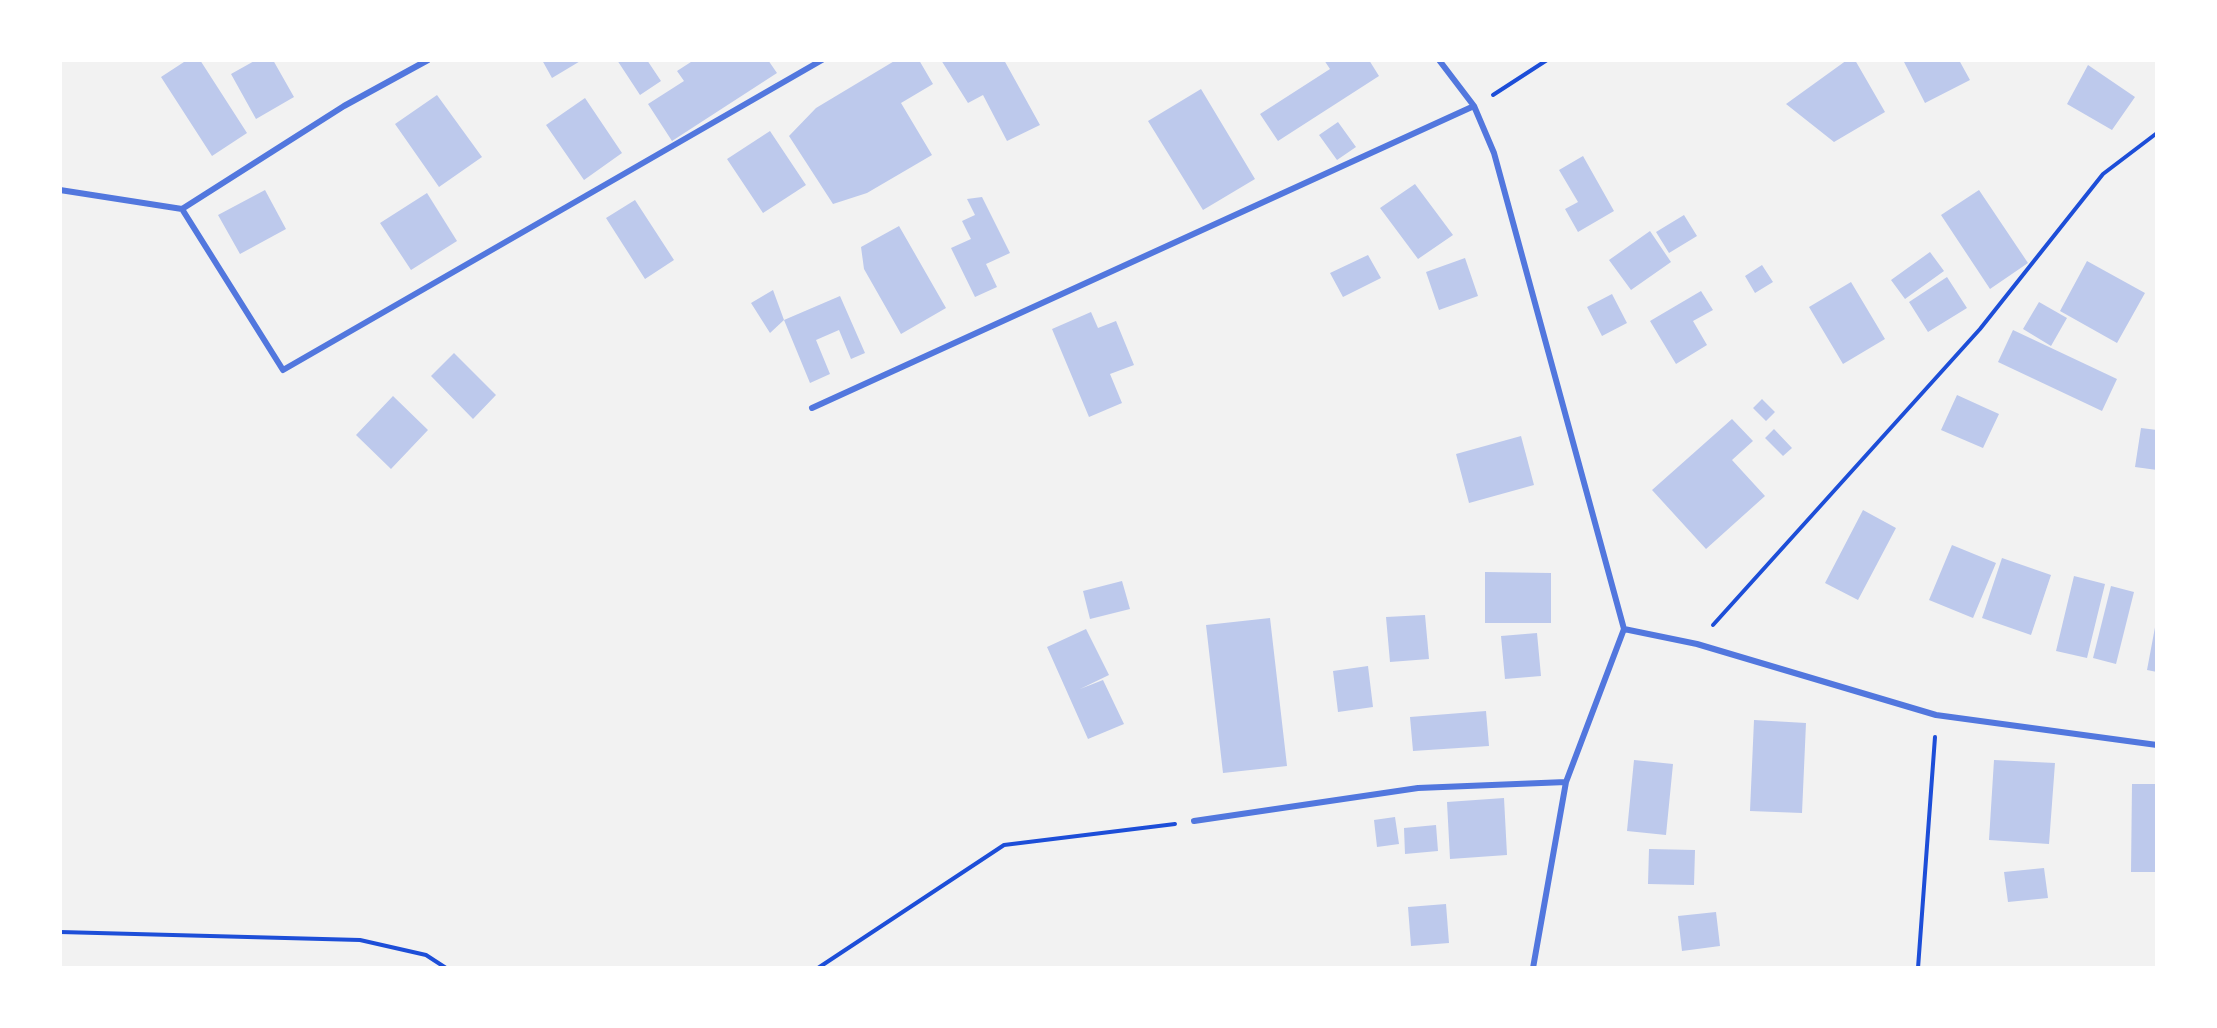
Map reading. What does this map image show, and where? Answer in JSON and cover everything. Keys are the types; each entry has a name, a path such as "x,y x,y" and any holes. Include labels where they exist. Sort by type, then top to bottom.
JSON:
{"street":[{"path":"60,190 182,209 344,106 428,60"},
{"path":"182,209 283,370 822,60"},
{"path":"1439,60 1474,106 1494,153 1624,629 1566,782 1533,968"},
{"path":"812,408 1474,106"},
{"path":"1624,629 1697,644 1936,716 2157,745"},
{"path":"1194,821 1418,788 1566,782"}],"path":[{"path":"1474,106 1547,60"},
{"path":"1697,644 1980,329 2103,174 2157,133"},
{"path":"1918,968 1936,716"},
{"path":"818,968 1004,845 1194,821"},
{"path":"60,932 360,940 426,955 446,968"}],"building":[{"path":"187,60 200,60 247,133 212,156 161,77"},
{"path":"256,60 273,60 294,97 256,119 231,74"},
{"path":"542,60 582,60 552,78"},
{"path":"617,60 647,60 661,81 640,95"},
{"path":"694,60 768,60 777,73 672,141 648,104 684,81 677,71"},
{"path":"896,60 919,60 933,84 901,103 932,155 867,193 833,204 789,136 816,108"},
{"path":"941,60 1004,60 1040,125 1007,141 983,95 968,103"},
{"path":"1324,60 1369,60 1379,76 1278,141 1260,114 1330,69"},
{"path":"1847,60 1855,60 1885,112 1834,142 1786,104"},
{"path":"1903,60 1959,60 1970,80 1925,103"},
{"path":"2088,65 2135,97 2112,130 2067,104"},
{"path":"1201,89 1255,179 1203,210 1148,121"},
{"path":"437,95 482,157 439,187 395,124"},
{"path":"585,98 622,153 584,180 546,125"},
{"path":"1338,122 1356,147 1337,160 1319,135"},
{"path":"770,131 806,185 763,213 727,159"},
{"path":"1583,156 1614,211 1578,232 1565,209 1578,202 1559,170"},
{"path":"1415,184 1453,235 1418,259 1380,208"},
{"path":"265,190 286,229 240,254 218,215"},
{"path":"1979,190 2028,263 1990,289 1941,215"},
{"path":"427,193 457,241 411,270 380,223"},
{"path":"982,197 1010,253 986,264 997,287 975,297 951,248 971,239 962,221 975,215 967,199"},
{"path":"635,200 674,260 645,279 606,218"},
{"path":"1684,215 1697,236 1669,253 1656,232"},
{"path":"899,226 946,308 901,334 864,269 861,247"},
{"path":"1650,231 1671,262 1631,290 1609,260"},
{"path":"1930,252 1944,271 1905,299 1891,280"},
{"path":"1368,255 1381,278 1343,297 1330,273"},
{"path":"1465,258 1478,296 1439,310 1426,272"},
{"path":"2087,261 2145,293 2117,343 2060,311"},
{"path":"1762,265 1773,282 1755,293 1745,276"},
{"path":"1947,277 1967,308 1928,332 1909,302"},
{"path":"1851,282 1885,339 1843,364 1809,307"},
{"path":"773,290 784,320 770,333 751,303"},
{"path":"1701,291 1713,310 1693,321 1707,345 1676,364 1650,321"},
{"path":"1612,294 1627,323 1602,336 1587,307"},
{"path":"840,296 865,353 851,359 839,330 816,340 830,374 810,383 784,320"},
{"path":"2039,302 2067,318 2051,346 2023,329"},
{"path":"1091,312 1098,328 1116,321 1134,365 1110,374 1122,403 1089,417 1052,329"},
{"path":"2013,330 2117,379 2102,411 1998,362"},
{"path":"454,353 496,395 473,419 431,376"},
{"path":"1957,395 1999,414 1983,448 1941,430"},
{"path":"393,396 428,430 391,469 356,435"},
{"path":"1762,399 1775,412 1766,421 1753,408"},
{"path":"1732,419 1753,441 1732,460 1765,496 1706,549 1652,490"},
{"path":"2141,428 2157,430 2157,470 2135,467"},
{"path":"1774,429 1792,448 1783,456 1765,438"},
{"path":"1521,436 1534,485 1469,503 1456,454"},
{"path":"1863,510 1896,528 1858,600 1825,583"},
{"path":"1952,545 1996,563 1973,618 1929,600"},
{"path":"2002,558 2051,575 2031,635 1982,618"},
{"path":"1485,572 1551,573 1551,623 1485,623"},
{"path":"2074,576 2105,584 2087,658 2056,651"},
{"path":"1122,581 1130,609 1090,619 1083,591"},
{"path":"2111,586 2134,592 2116,664 2093,658"},
{"path":"1425,615 1429,659 1390,662 1386,617"},
{"path":"1270,618 1287,766 1223,773 1206,625"},
{"path":"2157,622 2157,672 2147,670"},
{"path":"1086,629 1109,675 1080,689 1103,680 1124,724 1088,739 1047,647"},
{"path":"1537,633 1541,676 1505,679 1501,636"},
{"path":"1368,666 1373,707 1338,712 1333,671"},
{"path":"1486,711 1489,746 1413,751 1410,717"},
{"path":"1754,720 1806,723 1802,813 1750,811"},
{"path":"1634,760 1673,764 1666,835 1627,831"},
{"path":"1994,760 2055,763 2049,844 1989,840"},
{"path":"2132,784 2157,784 2157,872 2131,872"},
{"path":"1504,798 1507,855 1450,859 1447,802"},
{"path":"1395,817 1399,844 1377,847 1374,820"},
{"path":"1436,825 1438,851 1405,854 1404,828"},
{"path":"1649,849 1695,850 1694,885 1648,884"},
{"path":"2044,868 2048,898 2008,902 2004,872"},
{"path":"1446,904 1449,943 1411,946 1408,907"},
{"path":"1716,912 1720,946 1682,951 1678,916"}]}
